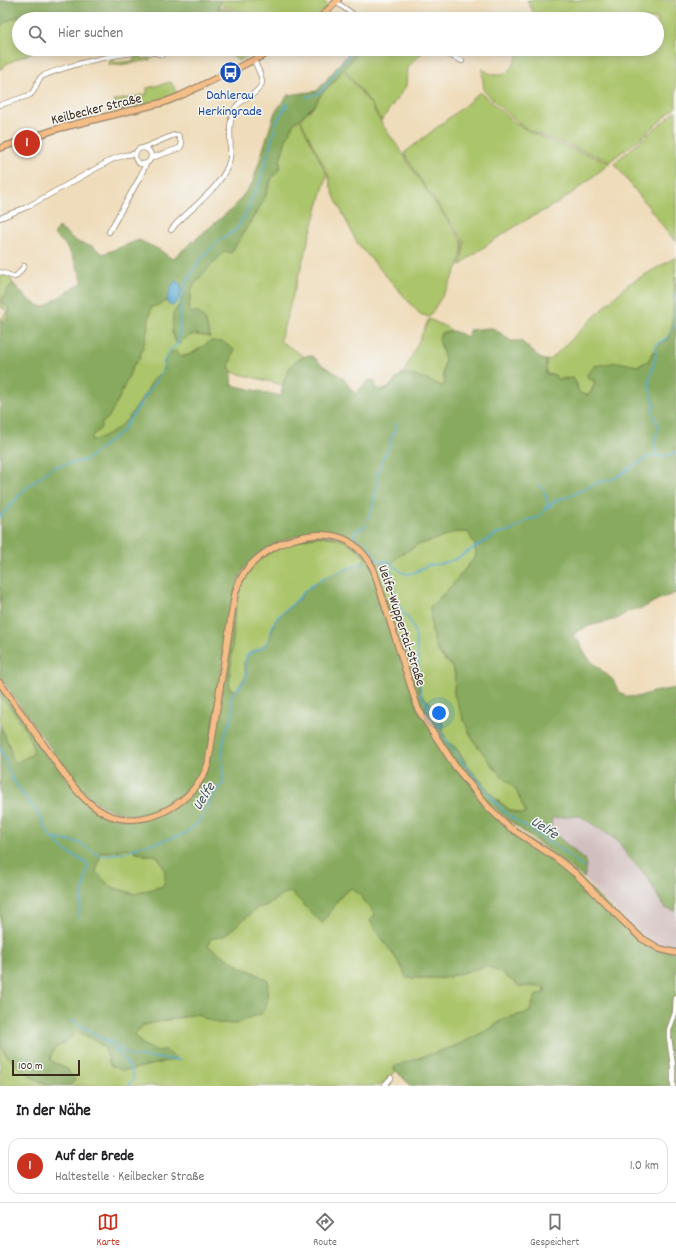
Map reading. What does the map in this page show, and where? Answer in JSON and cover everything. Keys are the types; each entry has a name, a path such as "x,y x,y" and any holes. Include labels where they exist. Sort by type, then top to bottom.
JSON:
{"main road":[{"path":"326,12 337,1"},
{"name":"Keilbecker Straße","path":"0,148 60,128 153,106 180,96 262,56"},
{"name":"Uelfe-Wuppertal-Straße","path":"0,682 58,767 77,792 91,805 113,816 126,818 144,818 164,811 180,801 189,793 201,780 208,764 232,612 236,590 242,575 259,556 284,543 317,536 333,536 343,539 361,551 373,568 418,709 455,766 488,807 509,827 556,858 576,874 641,938 660,949 676,953"}],"street":[{"path":"337,1 351,12"},
{"path":"0,106 33,93 42,77 75,65 113,56"},
{"path":"451,56 462,61"},
{"path":"171,230 216,186 224,175 230,159 230,122 234,108 242,100 256,92 262,83 261,76 254,60"},
{"path":"109,232 139,180 146,164 150,162 151,158 180,148 182,144 178,135 174,135 139,149 135,154 135,159 142,165 146,164"},
{"path":"143,148 149,150 151,158"},
{"path":"0,218 27,207 113,159 125,155 135,154"},
{"path":"0,272 15,277 24,266"},
{"path":"673,1086 673,1066 669,1030 675,1013 676,997"},
{"path":"384,1086 391,1078"}],"shaded area":[{"path":"580,816 618,841 627,855 648,878 664,908 676,911 676,951 661,947 645,938 601,897 584,878 587,865 585,860 557,836 551,828 551,818"}],"green space":[{"path":"0,0 220,0 219,12 12,12 12,19 0,26"},
{"path":"220,0 323,0 328,6 322,12 243,12 223,6 219,3"},
{"path":"527,0 676,0 676,107 642,137 610,161 528,130 505,112 484,91 482,69 490,73 502,75 511,68 517,56 664,56 664,12 533,12"},
{"path":"219,7 235,12 219,12"},
{"path":"12,19 12,56 24,56 6,64 0,70 0,26"},
{"path":"150,56 152,58 150,60 120,65 109,65 110,60 114,59 114,63 134,61 134,57"},
{"path":"234,56 249,56 238,61"},
{"path":"346,56 355,56 321,94 315,105 294,123 286,140 280,160 280,168 272,178 264,200 231,253 225,251 199,278 192,288 188,312 198,312 205,320 210,337 194,334 180,344 176,343 172,332 173,314 179,306 183,296 183,290 174,291 165,302 151,307 146,337 139,359 133,366 118,400 108,418 102,423 100,429 92,436 91,440 106,436 126,421 153,381 162,372 167,354 175,351 182,357 191,354 211,341 223,342 234,350 229,366 232,372 231,385 281,396 284,381 290,367 297,360 309,355 343,378 355,394 369,380 375,381 375,386 380,390 387,389 402,373 420,377 442,386 445,384 443,372 445,360 439,339 441,333 453,331 468,337 469,330 490,328 495,329 511,341 521,341 541,359 546,360 546,374 555,375 558,380 573,378 581,394 588,395 592,391 595,381 588,379 587,374 595,366 617,362 637,366 648,361 661,343 670,337 676,276 676,593 657,600 643,608 628,611 617,619 589,626 578,631 573,636 580,642 583,651 591,661 613,680 619,692 626,696 637,697 653,692 676,688 676,911 664,908 648,878 627,855 618,841 580,816 552,818 551,828 557,836 585,860 587,865 584,878 518,828 474,789 423,714 417,703 398,641 404,645 421,694 440,714 446,740 457,749 469,768 497,800 510,811 522,814 526,813 516,790 496,770 473,740 454,694 455,674 451,665 436,648 432,631 430,608 454,583 476,556 475,545 468,532 455,532 417,545 399,556 392,563 371,565 379,583 418,709 455,766 488,807 509,827 556,858 576,874 641,938 660,949 676,953 676,1086 411,1086 393,1068 403,1063 455,1046 490,1029 503,1019 530,1012 536,995 545,993 544,987 519,986 500,972 486,966 443,978 406,978 403,969 370,921 375,914 359,894 351,888 338,899 323,923 290,892 265,906 257,908 224,936 210,939 208,946 239,966 268,980 267,1004 261,1014 236,1024 218,1023 203,1018 198,1014 143,1025 134,1035 142,1044 155,1051 165,1050 177,1059 130,1070 121,1070 110,1065 105,1048 93,1039 76,1031 68,1040 53,1050 50,1060 67,1069 75,1080 69,1086 54,1086 39,1081 31,1076 16,1065 4,1052 0,1046 0,725 9,745 12,759 16,763 34,753 29,737 21,722 0,697 0,683 69,781 88,802 111,816 126,819 140,819 155,815 169,809 182,800 193,789 202,777 208,764 236,590 243,576 237,592 234,612 229,687 234,691 240,686 246,675 244,664 247,655 263,647 269,639 278,617 297,601 306,590 325,577 364,562 365,557 360,551 344,540 358,547 346,538 331,534 315,533 299,535 283,541 268,548 255,557 245,568 236,585 229,617 208,761 202,776 194,787 183,797 160,810 149,813 128,814 117,812 97,803 72,779 0,677 0,321 4,322 7,319 10,308 1,303 7,290 13,283 31,301 44,307 83,282 69,250 60,239 54,235 58,227 79,243 92,246 103,254 139,240 160,250 172,259 233,208 252,184 275,112 288,95 317,91","holes":["127,848 145,855 156,855 161,862 165,874 163,886 135,894 111,887 96,872 101,852 109,852"]},
{"path":"354,56 419,56 407,68 406,86 381,121 372,105 344,68"},
{"path":"343,69 371,105 424,187 462,241 460,260 456,270 429,317 420,314 417,311 357,243 335,198 328,174 302,124 301,118 315,105 321,94 334,82"},
{"path":"171,82 177,93 154,102 116,112 114,101 147,94 147,88"},
{"path":"480,92 511,119 532,133 610,163 558,203 524,221 494,240 466,260 460,267 464,241 425,187 404,153"},
{"path":"676,111 676,241 614,163"},
{"path":"300,119 327,175 280,341 305,357 293,365 286,376 283,385 232,372 229,366 234,350 206,345 191,354 165,361 162,372 153,381 127,420 115,431 100,439 91,441 91,436 100,429 102,423 108,418 118,400 133,366 139,359 146,337 151,307 165,302 174,291 183,290 180,303 173,314 180,344 186,337 191,335 199,336 205,320 198,313 188,312 192,288 199,278 225,251 231,253 264,200 272,178 280,168 280,160 286,140 294,123"},
{"path":"676,257 674,316 670,337 661,343 648,361 637,366 627,364 595,366 594,385 588,395 581,394 578,391 577,383 566,378 558,380 546,375 546,360 550,360 627,285"},
{"path":"0,272 9,276 13,283 7,290 9,315 4,322 0,321 0,318 2,319 7,310 0,307"},
{"path":"429,319 450,329 451,331 441,333 441,346 445,360 443,372 445,384 442,386 404,373"},
{"path":"455,532 468,532 475,545 476,556 454,583 430,607 432,631 436,648 444,660 451,665 455,674 454,694 473,740 496,770 516,790 526,813 522,814 510,810 490,794 469,768 457,750 446,740 440,714 421,694 411,661 404,645 396,633 372,565 392,563 399,556 417,545"},
{"path":"324,535 333,536 344,540 332,537 317,536 281,545 270,550 246,572 256,559 263,553 282,543 303,537"},
{"path":"317,536 333,537 344,540 365,557 364,562 306,590 297,601 278,617 269,639 263,647 251,652 244,664 246,675 240,686 234,691 229,687 234,618 239,588 249,568 278,546"},
{"path":"0,697 21,722 35,753 17,763 12,759 9,745 0,725"},
{"path":"127,848 145,855 156,855 166,874 163,887 135,894 111,887 96,872 101,852 109,852"},
{"path":"351,888 359,894 375,914 407,978 443,978 487,966 500,972 519,986 544,987 545,994 532,1003 530,1012 503,1019 490,1029 455,1046 422,1058 396,1071 380,1086 69,1086 75,1080 67,1069 50,1060 53,1050 68,1040 76,1031 93,1039 105,1048 110,1065 130,1070 145,1066 155,1051 142,1044 134,1035 143,1025 198,1014 203,1018 218,1023 236,1024 261,1014 257,974 239,966 208,946 210,938 224,936 257,908 265,906 290,892 297,896 322,923 338,899"},
{"path":"0,1046 5,1054 48,1085 54,1086 0,1086"}],"water":[{"path":"175,281 181,284 181,290 180,297 172,306 167,303 167,300 168,294"}],"waterway":[{"path":"343,63 348,56"},
{"path":"306,97 319,93 339,68"},
{"path":"0,517 25,489 53,467 86,460 122,431 165,367 163,363 171,349 177,345 180,302 186,284 198,262 218,241 236,230 249,208 261,179 277,121 288,103"},
{"path":"652,412 655,404 649,386 655,359 655,345 667,338 675,324 676,294"},
{"path":"654,414 659,429"},
{"path":"367,520 372,509 377,486 377,473 390,445 392,435 395,432 396,423"},
{"path":"657,432 654,442 657,456"},
{"path":"383,561 391,562 401,572 408,574 416,572 428,565 440,564 456,559 498,533 511,531 527,520 537,518 555,501 597,483 613,479 646,458 651,456 666,456 676,452"},
{"path":"539,484 543,489"},
{"path":"544,492 548,502 545,509"},
{"path":"366,524 364,527 355,531 354,538 367,545 376,559"},
{"name":"Uelfe","path":"371,560 383,561 391,569 394,578 394,590 397,603 411,623 415,633 421,695 429,707 437,713 443,736 463,763 505,813 558,847 584,868"},
{"name":"Uelfe","path":"0,746 12,779 39,815 51,838 80,843 101,856 126,852 141,846 184,834 199,822 219,787 223,784 222,748 225,735 233,716 231,698 233,693 245,680 247,674 245,661 247,656 264,647 277,618 307,589 327,577 364,562"},
{"path":"55,840 64,850 88,864 78,918"},
{"path":"71,1020 102,1039 117,1051 130,1068 134,1079 130,1082 130,1086"},
{"path":"103,1040 111,1041 131,1056 180,1060"}],"place":[{"name":"Dahlerau Herkingrade","path":"230,72"},
{"name":"Auf der Brede","path":"27,143"}]}
